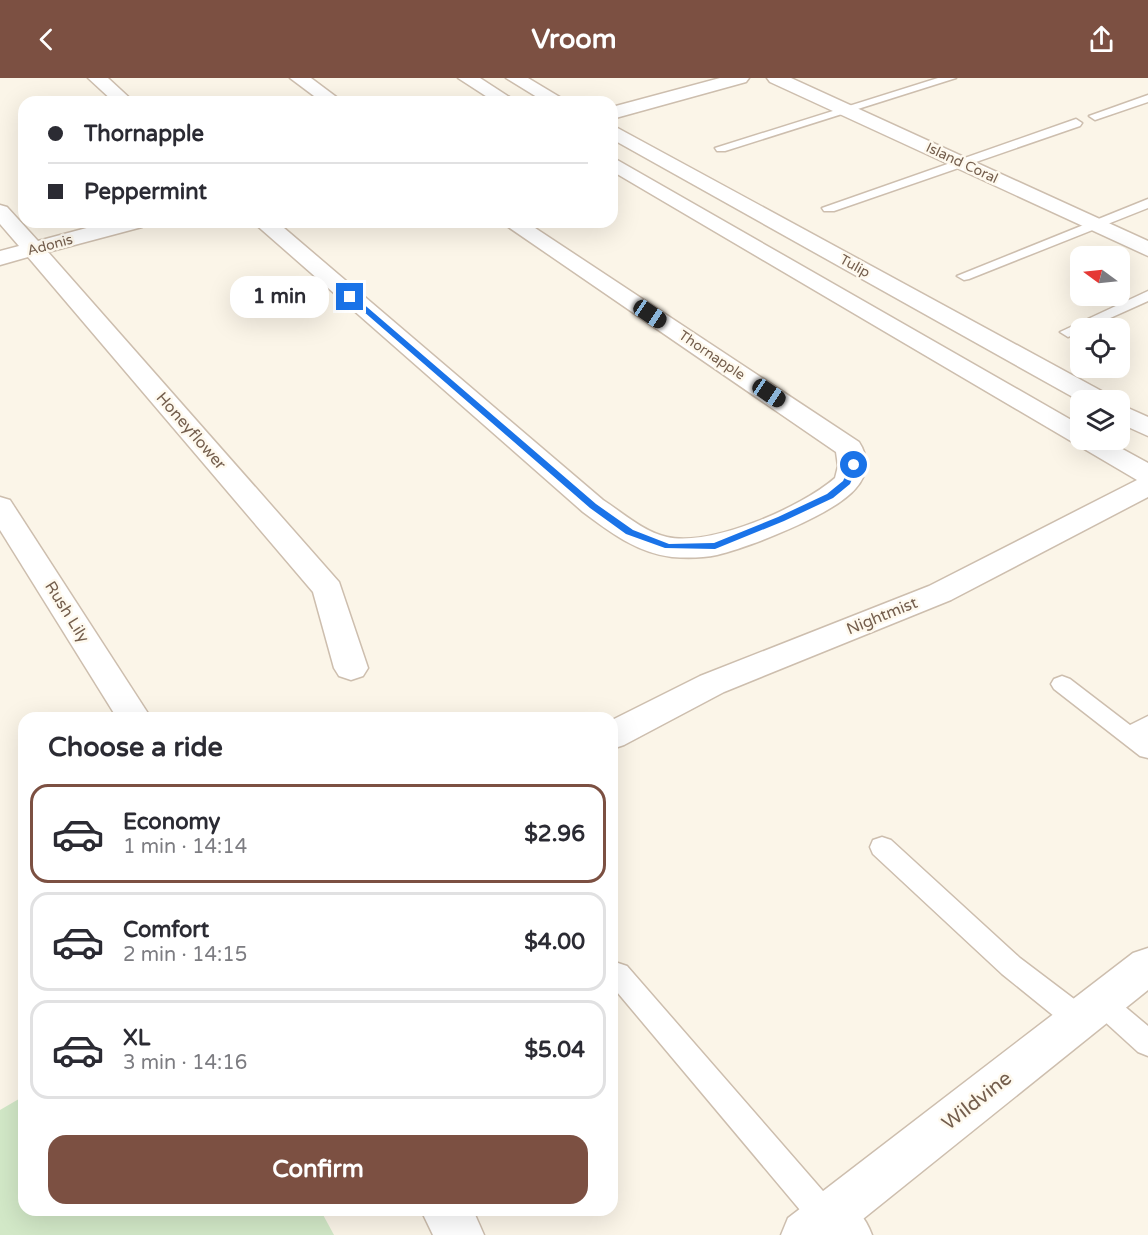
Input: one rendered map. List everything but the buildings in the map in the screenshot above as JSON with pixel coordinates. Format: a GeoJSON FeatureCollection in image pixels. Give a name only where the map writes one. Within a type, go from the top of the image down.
{"type":"FeatureCollection","features":[{"type":"Feature","properties":{"kind":"street"},"geometry":{"type":"LineString","coordinates":[[97,78],[118,96]]}},
{"type":"Feature","properties":{"kind":"street"},"geometry":{"type":"LineString","coordinates":[[299,78],[325,96]]}},
{"type":"Feature","properties":{"kind":"street"},"geometry":{"type":"LineString","coordinates":[[467,78],[498,96]]}},
{"type":"Feature","properties":{"kind":"street"},"geometry":{"type":"LineString","coordinates":[[515,78],[548,96]]}},
{"type":"Feature","properties":{"kind":"street"},"geometry":{"type":"LineString","coordinates":[[618,111],[740,78]]}},
{"type":"Feature","properties":{"kind":"street","name":"Island Coral"},"geometry":{"type":"LineString","coordinates":[[776,78],[1148,249]]}},
{"type":"Feature","properties":{"kind":"street","name":"Tulip"},"geometry":{"type":"LineString","coordinates":[[618,134],[1080,390]]}},
{"type":"Feature","properties":{"kind":"street","name":"Tulip"},"geometry":{"type":"LineString","coordinates":[[618,166],[1070,430]]}},
{"type":"Feature","properties":{"kind":"street","name":"Honeyflower"},"geometry":{"type":"LineString","coordinates":[[0,211],[328,589],[351,668]]}},
{"type":"Feature","properties":{"kind":"street","name":"Adonis"},"geometry":{"type":"LineString","coordinates":[[0,258],[112,228]]}},
{"type":"Feature","properties":{"kind":"street","name":"Thornapple"},"geometry":{"type":"LineString","coordinates":[[271,228],[593,506],[629,532],[669,546],[715,546],[830,496],[847,483],[854,465],[849,448],[521,228]]}},
{"type":"Feature","properties":{"kind":"street"},"geometry":{"type":"LineString","coordinates":[[1130,418],[1148,428]]}},
{"type":"Feature","properties":{"kind":"street"},"geometry":{"type":"LineString","coordinates":[[1104,450],[1148,475]]}},
{"type":"Feature","properties":{"kind":"street","name":"Nightmist"},"geometry":{"type":"LineString","coordinates":[[618,733],[712,684],[940,593],[1148,486]]}},
{"type":"Feature","properties":{"kind":"street","name":"Rush Lily"},"geometry":{"type":"LineString","coordinates":[[0,506],[130,712]]}},
{"type":"Feature","properties":{"kind":"street","name":"Wildvine"},"geometry":{"type":"LineString","coordinates":[[831,1225],[1148,966]]}},
{"type":"Feature","properties":{"kind":"street"},"geometry":{"type":"LineString","coordinates":[[449,1216],[460,1235]]}},
{"type":"Feature","properties":{"kind":"lane"},"geometry":{"type":"LineString","coordinates":[[721,148],[950,78]]}},
{"type":"Feature","properties":{"kind":"lane"},"geometry":{"type":"LineString","coordinates":[[1095,116],[1148,98]]}},
{"type":"Feature","properties":{"kind":"lane"},"geometry":{"type":"LineString","coordinates":[[829,208],[1076,123]]}},
{"type":"Feature","properties":{"kind":"lane"},"geometry":{"type":"LineString","coordinates":[[964,276],[1148,203]]}},
{"type":"Feature","properties":{"kind":"lane"},"geometry":{"type":"LineString","coordinates":[[1068,332],[1148,295]]}},
{"type":"Feature","properties":{"kind":"lane"},"geometry":{"type":"LineString","coordinates":[[1062,684],[1139,730],[1148,750]]}},
{"type":"Feature","properties":{"kind":"lane"},"geometry":{"type":"LineString","coordinates":[[882,847],[1011,966],[1148,1043]]}},
{"type":"Feature","properties":{"kind":"lane"},"geometry":{"type":"LineString","coordinates":[[618,975],[831,1225]]}},
{"type":"Feature","properties":{"kind":"green space"},"geometry":{"type":"Polygon","coordinates":[[[18,1100],[18,1216],[324,1216],[334,1235],[0,1235],[0,1110],[18,1100]]]}},
{"type":"Feature","properties":{"kind":"route"},"geometry":{"type":"LineString","coordinates":[[350,297],[593,506],[629,532],[669,546],[715,546],[746,535],[830,496],[847,483],[854,465]]}}]}
